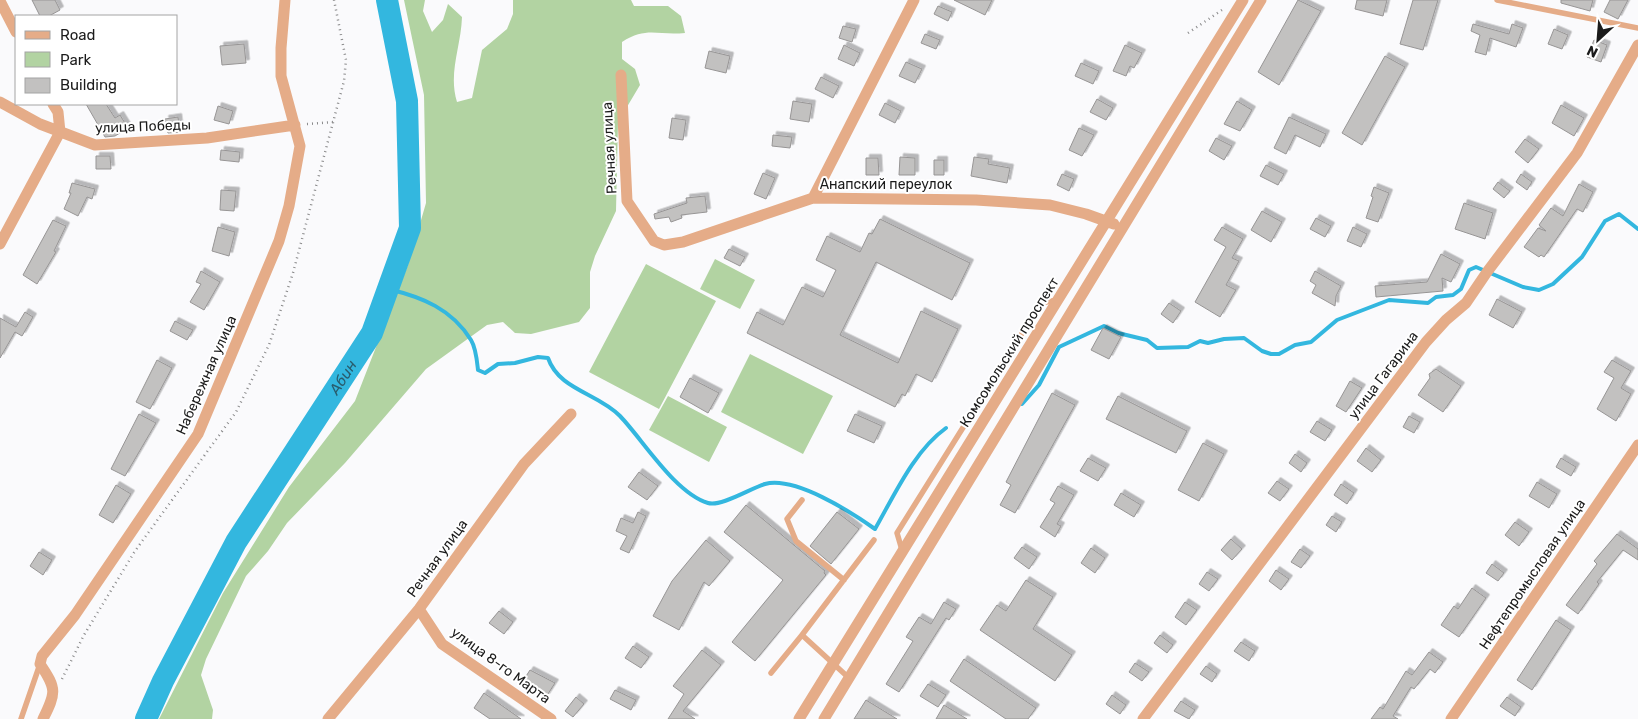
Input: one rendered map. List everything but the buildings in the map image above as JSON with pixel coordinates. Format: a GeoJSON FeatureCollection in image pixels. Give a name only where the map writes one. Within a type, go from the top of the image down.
{"type":"FeatureCollection","features":[{"type":"Feature","properties":{"kind":"street","name":"Набережная улица"},"geometry":{"type":"LineString","coordinates":[[40,664],[42,656],[75,615],[198,434],[279,241],[289,206],[300,146],[281,76],[285,0]]}},
{"type":"Feature","properties":{"kind":"street"},"geometry":{"type":"LineString","coordinates":[[813,198],[914,0]]}},
{"type":"Feature","properties":{"kind":"street","name":"Комсомольский проспект"},"geometry":{"type":"LineString","coordinates":[[799,719],[1243,0]]}},
{"type":"Feature","properties":{"kind":"street"},"geometry":{"type":"LineString","coordinates":[[824,719],[1261,0]]}},
{"type":"Feature","properties":{"kind":"street"},"geometry":{"type":"LineString","coordinates":[[0,1],[15,30]]}},
{"type":"Feature","properties":{"kind":"street","name":"улица Гагарина"},"geometry":{"type":"LineString","coordinates":[[1143,719],[1426,342],[1446,320],[1466,303],[1487,272],[1577,153],[1638,45]]}},
{"type":"Feature","properties":{"kind":"street","name":"Речная улица"},"geometry":{"type":"LineString","coordinates":[[621,76],[627,201],[654,241]]}},
{"type":"Feature","properties":{"kind":"street","name":"улица Победы"},"geometry":{"type":"LineString","coordinates":[[0,102],[60,132],[95,145],[207,138],[295,125]]}},
{"type":"Feature","properties":{"kind":"street"},"geometry":{"type":"LineString","coordinates":[[0,244],[60,132],[58,112],[54,105]]}},
{"type":"Feature","properties":{"kind":"street","name":"Анапский переулок"},"geometry":{"type":"LineString","coordinates":[[654,241],[664,245],[683,242],[813,198],[900,198],[1050,205],[1108,221],[1122,228]]}},
{"type":"Feature","properties":{"kind":"street","name":"Речная улица"},"geometry":{"type":"LineString","coordinates":[[328,719],[419,609],[524,464],[571,414]]}},
{"type":"Feature","properties":{"kind":"street","name":"Нефтепромысловая улица"},"geometry":{"type":"LineString","coordinates":[[1451,719],[1638,445]]}},
{"type":"Feature","properties":{"kind":"street","name":"улица 8-го Марта"},"geometry":{"type":"LineString","coordinates":[[419,609],[442,644],[551,719]]}},
{"type":"Feature","properties":{"kind":"street"},"geometry":{"type":"LineString","coordinates":[[40,664],[53,682],[54,696],[43,719]]}},
{"type":"Feature","properties":{"kind":"lane"},"geometry":{"type":"LineString","coordinates":[[1497,0],[1638,28]]}},
{"type":"Feature","properties":{"kind":"lane"},"geometry":{"type":"LineString","coordinates":[[802,500],[787,519],[796,540],[844,580]]}},
{"type":"Feature","properties":{"kind":"lane"},"geometry":{"type":"LineString","coordinates":[[771,673],[874,540]]}},
{"type":"Feature","properties":{"kind":"lane"},"geometry":{"type":"LineString","coordinates":[[802,635],[849,678]]}},
{"type":"Feature","properties":{"kind":"lane"},"geometry":{"type":"LineString","coordinates":[[21,719],[40,664]]}},
{"type":"Feature","properties":{"kind":"path"},"geometry":{"type":"LineString","coordinates":[[1188,33],[1224,9]]}},
{"type":"Feature","properties":{"kind":"path"},"geometry":{"type":"LineString","coordinates":[[295,125],[334,122]]}},
{"type":"Feature","properties":{"kind":"green space"},"geometry":{"type":"Polygon","coordinates":[[[404,0],[425,0],[423,11],[432,32],[443,20],[448,4],[462,17],[454,70],[457,102],[472,98],[482,50],[507,29],[513,14],[513,0],[631,0],[634,6],[668,6],[681,16],[685,33],[639,34],[622,42],[622,59],[635,69],[640,85],[618,122],[616,211],[595,256],[590,272],[590,308],[579,322],[531,334],[515,333],[503,322],[487,325],[426,369],[345,463],[287,523],[268,551],[246,576],[206,659],[201,675],[213,710],[212,719],[159,719],[223,593],[289,487],[355,401],[408,265],[426,203],[424,95],[404,0]]]}},
{"type":"Feature","properties":{"kind":"green space"},"geometry":{"type":"Polygon","coordinates":[[[715,259],[755,280],[740,309],[700,289],[715,259]]]}},
{"type":"Feature","properties":{"kind":"green space"},"geometry":{"type":"Polygon","coordinates":[[[646,264],[716,301],[659,409],[589,372],[646,264]]]}},
{"type":"Feature","properties":{"kind":"green space"},"geometry":{"type":"Polygon","coordinates":[[[750,354],[833,396],[803,454],[721,412],[750,354]]]}},
{"type":"Feature","properties":{"kind":"green space"},"geometry":{"type":"Polygon","coordinates":[[[668,396],[727,427],[709,462],[649,430],[668,396]]]}},
{"type":"Feature","properties":{"kind":"waterway","name":"Абин"},"geometry":{"type":"LineString","coordinates":[[146,719],[163,681],[236,542],[372,333],[410,228],[407,101],[387,0]]}},
{"type":"Feature","properties":{"kind":"waterway"},"geometry":{"type":"LineString","coordinates":[[1022,404],[1039,385],[1059,347],[1104,326],[1118,333],[1147,340],[1157,348],[1188,347],[1200,341],[1208,343],[1224,339],[1244,338],[1262,351],[1279,354],[1295,345],[1311,342],[1337,320],[1389,300],[1428,303],[1436,297],[1453,295],[1461,289],[1469,270],[1476,267],[1523,287],[1539,290],[1553,284],[1582,257],[1605,221],[1619,214],[1638,229]]}},
{"type":"Feature","properties":{"kind":"waterway"},"geometry":{"type":"LineString","coordinates":[[388,289],[424,300],[455,320],[473,343],[478,370],[485,373],[498,364],[515,363],[538,357],[548,358],[553,369],[561,377],[611,408],[620,416],[660,465],[684,489],[708,503],[720,502],[765,484],[791,485],[807,490],[838,505],[875,529],[915,461],[924,449],[946,428]]}}]}
